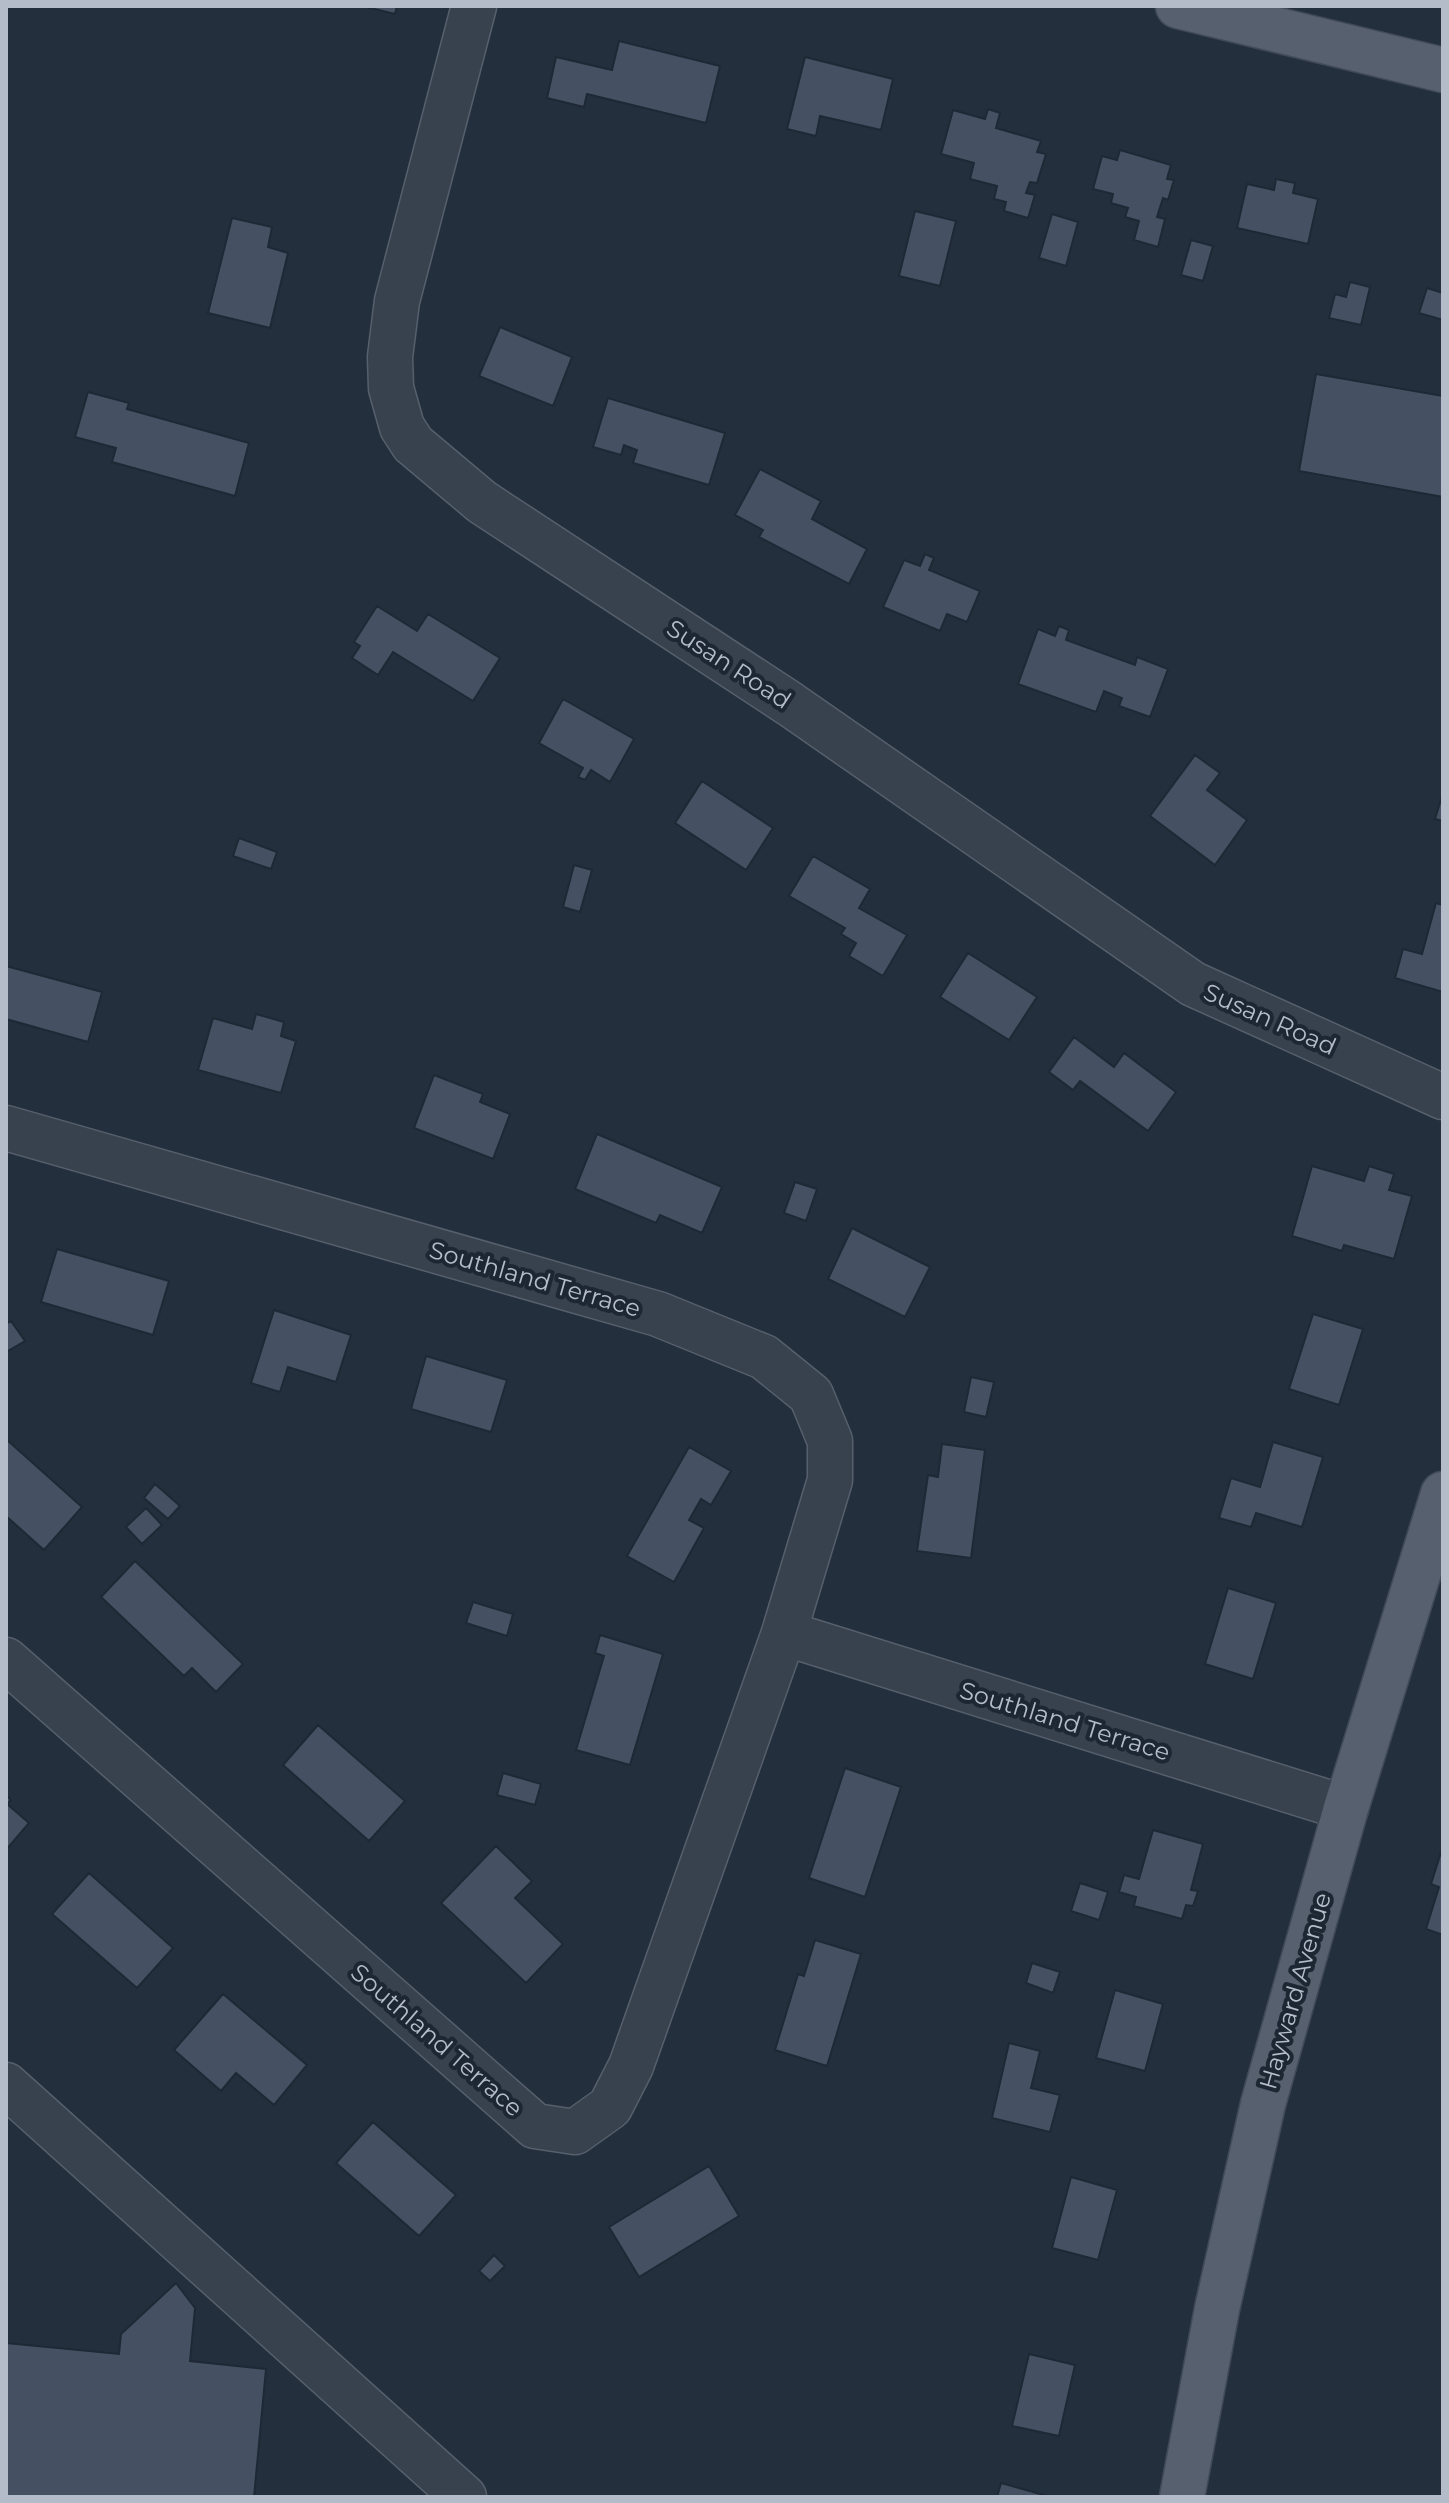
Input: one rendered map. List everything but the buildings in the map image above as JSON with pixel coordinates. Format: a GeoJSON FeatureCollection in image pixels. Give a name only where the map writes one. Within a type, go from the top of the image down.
{"type":"FeatureCollection","features":[{"type":"Feature","properties":{"kind":"main road"},"geometry":{"type":"LineString","coordinates":[[1178,6],[1443,70]]}},
{"type":"Feature","properties":{"kind":"main road","name":"Hayward Avenue"},"geometry":{"type":"LineString","coordinates":[[1182,2497],[1217,2309],[1263,2104],[1346,1808],[1443,1494]]}},
{"type":"Feature","properties":{"kind":"street","name":"Susan Road"},"geometry":{"type":"LineString","coordinates":[[474,6],[397,301],[390,357],[391,388],[402,427],[413,444],[482,502],[790,704],[1193,984],[1443,1097]]}},
{"type":"Feature","properties":{"kind":"street","name":"Southland Terrace"},"geometry":{"type":"LineString","coordinates":[[6,1128],[658,1314],[764,1357],[811,1395],[830,1441],[830,1480],[784,1633],[631,2066],[610,2107],[575,2132],[535,2126],[6,1660]]}},
{"type":"Feature","properties":{"kind":"street","name":"Southland Terrace"},"geometry":{"type":"LineString","coordinates":[[784,1633],[1346,1808]]}},
{"type":"Feature","properties":{"kind":"street"},"geometry":{"type":"LineString","coordinates":[[6,2085],[464,2497]]}}]}
